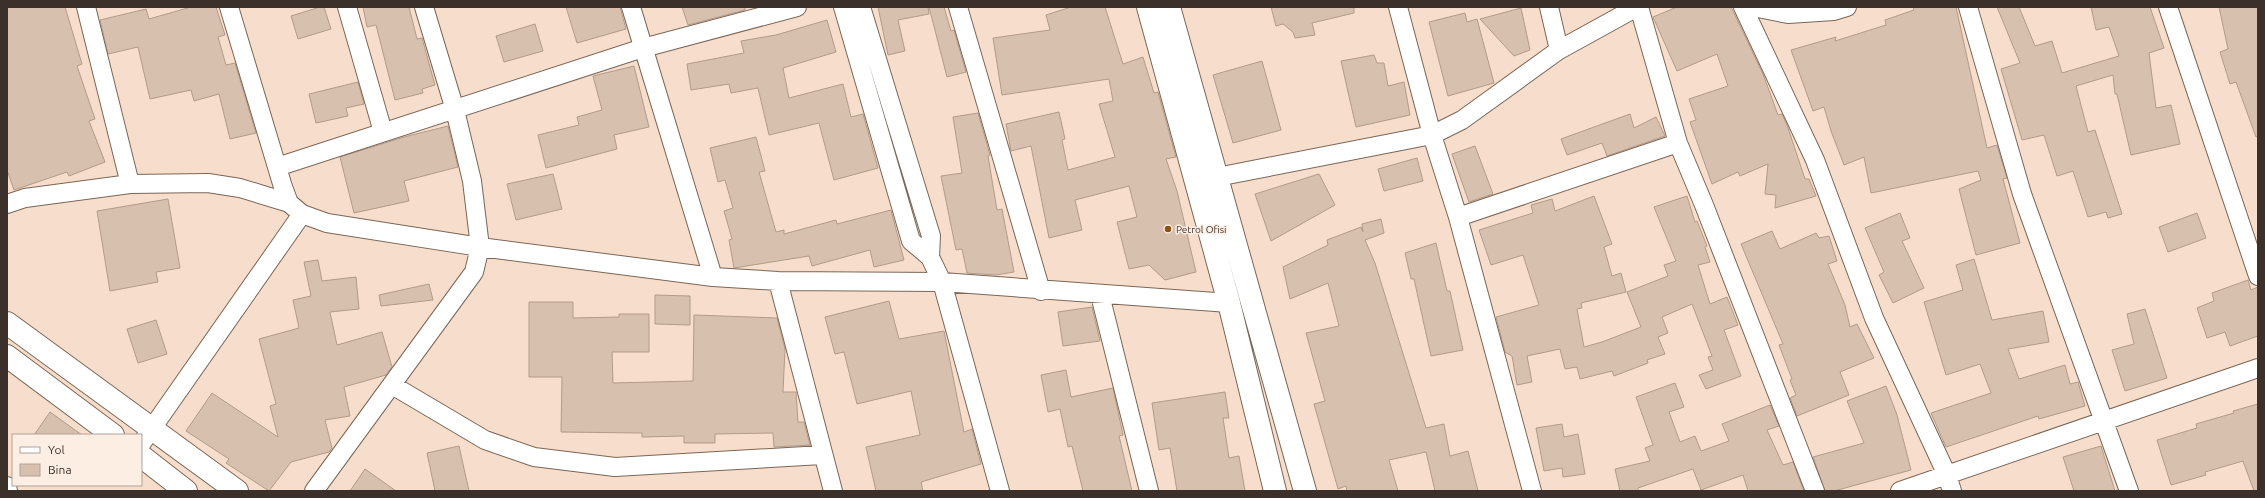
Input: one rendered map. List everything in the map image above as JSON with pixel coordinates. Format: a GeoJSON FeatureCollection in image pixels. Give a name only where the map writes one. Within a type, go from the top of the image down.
{"type":"FeatureCollection","features":[{"type":"Feature","properties":{"kind":"main road"},"geometry":{"type":"LineString","coordinates":[[1148,7],[1229,303],[1275,491]]}},
{"type":"Feature","properties":{"kind":"main road"},"geometry":{"type":"LineString","coordinates":[[1169,7],[1305,491]]}},
{"type":"Feature","properties":{"kind":"main road"},"geometry":{"type":"LineString","coordinates":[[7,323],[146,437],[237,491]]}},
{"type":"Feature","properties":{"kind":"main road"},"geometry":{"type":"LineString","coordinates":[[7,356],[112,434]]}},
{"type":"Feature","properties":{"kind":"main road"},"geometry":{"type":"LineString","coordinates":[[142,457],[186,491]]}},
{"type":"Feature","properties":{"kind":"street"},"geometry":{"type":"LineString","coordinates":[[86,7],[130,184]]}},
{"type":"Feature","properties":{"kind":"street"},"geometry":{"type":"LineString","coordinates":[[229,7],[277,167],[296,208]]}},
{"type":"Feature","properties":{"kind":"street"},"geometry":{"type":"LineString","coordinates":[[347,7],[383,132]]}},
{"type":"Feature","properties":{"kind":"street"},"geometry":{"type":"LineString","coordinates":[[314,491],[474,272],[480,247],[472,181],[455,110],[424,7]]}},
{"type":"Feature","properties":{"kind":"street"},"geometry":{"type":"LineString","coordinates":[[631,7],[713,277]]}},
{"type":"Feature","properties":{"kind":"street"},"geometry":{"type":"LineString","coordinates":[[277,167],[643,48],[797,7]]}},
{"type":"Feature","properties":{"kind":"street"},"geometry":{"type":"LineString","coordinates":[[843,7],[911,241],[930,257],[942,282],[1000,491]]}},
{"type":"Feature","properties":{"kind":"street"},"geometry":{"type":"LineString","coordinates":[[861,7],[931,236],[930,257]]}},
{"type":"Feature","properties":{"kind":"street"},"geometry":{"type":"LineString","coordinates":[[958,7],[1041,291]]}},
{"type":"Feature","properties":{"kind":"street"},"geometry":{"type":"LineString","coordinates":[[1398,7],[1432,135],[1458,217],[1532,491]]}},
{"type":"Feature","properties":{"kind":"street"},"geometry":{"type":"LineString","coordinates":[[1549,7],[1559,50]]}},
{"type":"Feature","properties":{"kind":"street"},"geometry":{"type":"LineString","coordinates":[[1216,177],[1432,135],[1462,120],[1559,50],[1638,7],[1678,143],[1704,205],[1815,491]]}},
{"type":"Feature","properties":{"kind":"street"},"geometry":{"type":"LineString","coordinates":[[1743,7],[1815,160],[1874,318],[1950,483]]}},
{"type":"Feature","properties":{"kind":"street"},"geometry":{"type":"LineString","coordinates":[[1753,7],[1788,14],[1834,11],[1847,7]]}},
{"type":"Feature","properties":{"kind":"street"},"geometry":{"type":"LineString","coordinates":[[1968,7],[2022,194],[2129,491]]}},
{"type":"Feature","properties":{"kind":"street"},"geometry":{"type":"LineString","coordinates":[[2168,7],[2258,276]]}},
{"type":"Feature","properties":{"kind":"street"},"geometry":{"type":"LineString","coordinates":[[1458,217],[1678,143]]}},
{"type":"Feature","properties":{"kind":"street"},"geometry":{"type":"LineString","coordinates":[[7,204],[25,198],[130,184],[208,183],[240,188],[296,208],[327,223],[480,247],[713,277],[778,281],[942,282],[1041,291],[1229,303]]}},
{"type":"Feature","properties":{"kind":"street"},"geometry":{"type":"LineString","coordinates":[[146,437],[296,208]]}},
{"type":"Feature","properties":{"kind":"street"},"geometry":{"type":"LineString","coordinates":[[778,281],[822,455],[833,491]]}},
{"type":"Feature","properties":{"kind":"street"},"geometry":{"type":"LineString","coordinates":[[1100,294],[1149,491]]}},
{"type":"Feature","properties":{"kind":"street"},"geometry":{"type":"LineString","coordinates":[[1900,491],[1950,483],[2103,422],[2258,368]]}},
{"type":"Feature","properties":{"kind":"street"},"geometry":{"type":"LineString","coordinates":[[392,384],[485,440],[534,457],[615,467],[822,455]]}},
{"type":"Feature","properties":{"kind":"street"},"geometry":{"type":"LineString","coordinates":[[7,486],[8,491]]}},
{"type":"Feature","properties":{"kind":"building"},"geometry":{"type":"Polygon","coordinates":[[[7,7],[65,7],[82,64],[77,66],[95,119],[89,121],[105,162],[69,176],[67,172],[14,190],[7,170],[7,7]]]}},
{"type":"Feature","properties":{"kind":"building"},"geometry":{"type":"Polygon","coordinates":[[[191,7],[216,7],[225,35],[218,37],[226,65],[235,63],[256,133],[230,139],[219,94],[194,101],[191,90],[150,99],[138,47],[108,54],[100,20],[146,9],[149,19],[191,7]]]}},
{"type":"Feature","properties":{"kind":"building"},"geometry":{"type":"Polygon","coordinates":[[[324,7],[331,29],[298,39],[291,16],[324,7]]]}},
{"type":"Feature","properties":{"kind":"building"},"geometry":{"type":"Polygon","coordinates":[[[363,7],[409,7],[417,39],[422,38],[435,85],[422,89],[423,93],[395,100],[376,25],[367,27],[363,7]]]}},
{"type":"Feature","properties":{"kind":"building"},"geometry":{"type":"Polygon","coordinates":[[[566,7],[620,7],[626,29],[577,43],[566,7]]]}},
{"type":"Feature","properties":{"kind":"building"},"geometry":{"type":"Polygon","coordinates":[[[682,7],[745,7],[745,10],[688,25],[682,7]]]}},
{"type":"Feature","properties":{"kind":"building"},"geometry":{"type":"Polygon","coordinates":[[[878,7],[928,7],[929,14],[898,20],[905,51],[888,55],[878,7]]]}},
{"type":"Feature","properties":{"kind":"building"},"geometry":{"type":"Polygon","coordinates":[[[929,7],[944,7],[951,31],[954,30],[966,72],[947,77],[929,7]]]}},
{"type":"Feature","properties":{"kind":"building"},"geometry":{"type":"Polygon","coordinates":[[[1071,7],[1105,7],[1123,64],[1143,57],[1154,93],[1158,92],[1176,157],[1166,159],[1177,191],[1196,272],[1165,280],[1149,265],[1129,269],[1117,222],[1137,217],[1129,186],[1075,200],[1082,230],[1049,238],[1031,146],[1011,151],[1006,124],[1059,112],[1065,139],[1062,140],[1068,170],[1115,157],[1099,104],[1113,101],[1109,79],[1002,95],[993,38],[1050,30],[1046,15],[1071,7]]]}},
{"type":"Feature","properties":{"kind":"building"},"geometry":{"type":"Polygon","coordinates":[[[1271,7],[1354,7],[1354,13],[1312,23],[1315,35],[1295,38],[1293,32],[1283,24],[1276,26],[1271,7]]]}},
{"type":"Feature","properties":{"kind":"building"},"geometry":{"type":"Polygon","coordinates":[[[1677,7],[1731,7],[1763,74],[1778,115],[1782,114],[1787,125],[1805,179],[1809,179],[1816,196],[1775,208],[1776,195],[1765,194],[1768,164],[1740,176],[1738,172],[1712,184],[1690,122],[1696,120],[1689,99],[1728,86],[1717,54],[1677,71],[1653,17],[1677,7]]]}},
{"type":"Feature","properties":{"kind":"building"},"geometry":{"type":"Polygon","coordinates":[[[1913,7],[1956,7],[1987,148],[1997,145],[2007,178],[2003,179],[2020,243],[1976,255],[1959,189],[1981,180],[1978,171],[1871,193],[1864,157],[1844,165],[1831,131],[1824,107],[1813,111],[1791,50],[1836,37],[1835,41],[1886,25],[1885,20],[1914,10],[1913,7]]]}},
{"type":"Feature","properties":{"kind":"building"},"geometry":{"type":"Polygon","coordinates":[[[1997,7],[2019,7],[2035,46],[2052,41],[2062,73],[2119,56],[2109,27],[2096,30],[2091,7],[2150,7],[2164,48],[2149,53],[2156,108],[2171,105],[2180,144],[2131,155],[2117,94],[2115,94],[2113,75],[2076,86],[2088,132],[2095,130],[2122,214],[2108,218],[2106,212],[2088,217],[2073,171],[2057,176],[2044,135],[2022,140],[2001,69],[2020,63],[1997,7]]]}},
{"type":"Feature","properties":{"kind":"building"},"geometry":{"type":"Polygon","coordinates":[[[2219,7],[2258,7],[2258,136],[2256,137],[2236,82],[2230,84],[2220,52],[2228,49],[2219,7]]]}},
{"type":"Feature","properties":{"kind":"building"},"geometry":{"type":"Polygon","coordinates":[[[1521,8],[1530,50],[1514,56],[1480,19],[1521,8]]]}},
{"type":"Feature","properties":{"kind":"building"},"geometry":{"type":"Polygon","coordinates":[[[1465,13],[1467,22],[1477,19],[1494,83],[1448,96],[1429,22],[1465,13]]]}},
{"type":"Feature","properties":{"kind":"building"},"geometry":{"type":"Polygon","coordinates":[[[827,20],[836,52],[783,68],[789,98],[843,84],[851,117],[863,114],[878,168],[834,180],[819,123],[769,135],[758,88],[731,93],[729,84],[691,90],[687,64],[744,53],[741,41],[776,35],[827,20]]]}},
{"type":"Feature","properties":{"kind":"building"},"geometry":{"type":"Polygon","coordinates":[[[535,24],[543,51],[504,62],[496,36],[535,24]]]}},
{"type":"Feature","properties":{"kind":"building"},"geometry":{"type":"Polygon","coordinates":[[[1374,55],[1377,63],[1384,63],[1388,86],[1404,82],[1410,115],[1356,127],[1341,61],[1374,55]]]}},
{"type":"Feature","properties":{"kind":"building"},"geometry":{"type":"Polygon","coordinates":[[[1262,61],[1281,130],[1233,143],[1213,75],[1262,61]]]}},
{"type":"Feature","properties":{"kind":"building"},"geometry":{"type":"Polygon","coordinates":[[[634,66],[649,127],[614,135],[617,149],[546,168],[538,135],[579,125],[577,117],[602,110],[593,76],[634,66]]]}},
{"type":"Feature","properties":{"kind":"building"},"geometry":{"type":"Polygon","coordinates":[[[358,82],[364,104],[346,108],[348,116],[316,123],[309,94],[358,82]]]}},
{"type":"Feature","properties":{"kind":"building"},"geometry":{"type":"Polygon","coordinates":[[[978,113],[990,155],[988,156],[997,210],[1002,209],[1014,272],[996,275],[967,273],[962,249],[956,250],[941,176],[962,173],[953,117],[978,113]]]}},
{"type":"Feature","properties":{"kind":"building"},"geometry":{"type":"Polygon","coordinates":[[[1630,114],[1634,128],[1656,117],[1665,136],[1607,156],[1602,143],[1567,155],[1561,139],[1630,114]]]}},
{"type":"Feature","properties":{"kind":"building"},"geometry":{"type":"Polygon","coordinates":[[[448,126],[458,167],[404,181],[409,201],[354,213],[340,157],[404,137],[448,126]]]}},
{"type":"Feature","properties":{"kind":"building"},"geometry":{"type":"Polygon","coordinates":[[[756,137],[765,171],[759,172],[776,232],[784,230],[784,234],[836,220],[837,224],[891,210],[904,260],[874,267],[870,250],[812,266],[809,256],[734,268],[729,240],[732,239],[724,211],[733,208],[725,180],[718,182],[710,148],[756,137]]]}},
{"type":"Feature","properties":{"kind":"building"},"geometry":{"type":"Polygon","coordinates":[[[1475,146],[1493,194],[1469,202],[1452,154],[1475,146]]]}},
{"type":"Feature","properties":{"kind":"building"},"geometry":{"type":"Polygon","coordinates":[[[1417,158],[1423,181],[1384,191],[1378,169],[1417,158]]]}},
{"type":"Feature","properties":{"kind":"building"},"geometry":{"type":"Polygon","coordinates":[[[553,174],[562,209],[516,220],[507,184],[553,174]]]}},
{"type":"Feature","properties":{"kind":"building"},"geometry":{"type":"Polygon","coordinates":[[[1319,174],[1335,205],[1271,241],[1255,194],[1319,174]]]}},
{"type":"Feature","properties":{"kind":"building"},"geometry":{"type":"Polygon","coordinates":[[[1594,196],[1612,244],[1604,247],[1612,276],[1621,273],[1626,292],[1581,303],[1582,308],[1577,309],[1584,347],[1602,342],[1641,327],[1627,292],[1668,276],[1664,265],[1676,261],[1654,207],[1687,196],[1695,222],[1697,221],[1707,246],[1705,247],[1710,262],[1698,265],[1710,304],[1727,297],[1738,325],[1724,330],[1741,376],[1706,389],[1699,375],[1713,370],[1708,357],[1712,356],[1692,304],[1662,317],[1668,333],[1658,337],[1665,354],[1647,360],[1648,363],[1614,376],[1612,371],[1580,379],[1577,367],[1565,369],[1560,349],[1527,356],[1532,382],[1517,385],[1512,356],[1505,352],[1496,317],[1539,305],[1523,255],[1491,265],[1479,230],[1533,213],[1531,205],[1552,199],[1555,211],[1594,196]]]}},
{"type":"Feature","properties":{"kind":"building"},"geometry":{"type":"Polygon","coordinates":[[[168,199],[180,268],[156,272],[158,282],[110,291],[97,211],[168,199]]]}},
{"type":"Feature","properties":{"kind":"building"},"geometry":{"type":"Polygon","coordinates":[[[1900,213],[1910,238],[1902,241],[1924,288],[1893,303],[1879,275],[1884,272],[1865,228],[1900,213]]]}},
{"type":"Feature","properties":{"kind":"building"},"geometry":{"type":"Polygon","coordinates":[[[2197,213],[2206,238],[2168,252],[2159,227],[2197,213]]]}},
{"type":"Feature","properties":{"kind":"building"},"geometry":{"type":"Polygon","coordinates":[[[1381,219],[1384,233],[1365,240],[1375,263],[1426,428],[1444,424],[1450,456],[1468,451],[1478,491],[1435,491],[1426,452],[1389,460],[1398,491],[1347,491],[1346,486],[1338,489],[1314,404],[1325,401],[1306,333],[1339,326],[1328,283],[1290,299],[1283,267],[1328,245],[1327,240],[1361,227],[1363,232],[1362,224],[1381,219]]]}},
{"type":"Feature","properties":{"kind":"building"},"geometry":{"type":"Polygon","coordinates":[[[1772,231],[1780,249],[1816,233],[1819,238],[1829,236],[1837,261],[1828,264],[1845,305],[1850,327],[1857,324],[1874,358],[1840,372],[1849,395],[1797,416],[1790,398],[1796,395],[1790,380],[1792,379],[1779,345],[1783,344],[1741,244],[1772,231]]]}},
{"type":"Feature","properties":{"kind":"building"},"geometry":{"type":"Polygon","coordinates":[[[1436,243],[1447,291],[1450,291],[1463,350],[1431,356],[1414,279],[1411,279],[1405,253],[1436,243]]]}},
{"type":"Feature","properties":{"kind":"building"},"geometry":{"type":"Polygon","coordinates":[[[1974,259],[1992,320],[2043,311],[2049,342],[2008,349],[2019,379],[2065,365],[2070,384],[2078,382],[2085,406],[2039,419],[2038,416],[1946,447],[1931,413],[1991,393],[1980,364],[1946,375],[1924,302],[1963,290],[1956,265],[1974,259]]]}},
{"type":"Feature","properties":{"kind":"building"},"geometry":{"type":"Polygon","coordinates":[[[318,260],[322,281],[356,277],[359,309],[330,312],[337,345],[382,332],[392,367],[386,375],[344,387],[350,416],[325,420],[332,448],[329,452],[291,462],[269,491],[226,463],[229,459],[186,431],[212,393],[278,437],[270,406],[276,404],[259,339],[299,328],[293,300],[311,296],[304,262],[318,260]]]}},
{"type":"Feature","properties":{"kind":"building"},"geometry":{"type":"Polygon","coordinates":[[[2248,280],[2251,290],[2258,287],[2258,336],[2230,346],[2225,332],[2207,338],[2197,308],[2214,301],[2212,293],[2248,280]]]}},
{"type":"Feature","properties":{"kind":"building"},"geometry":{"type":"Polygon","coordinates":[[[429,284],[433,300],[381,306],[379,295],[429,284]]]}},
{"type":"Feature","properties":{"kind":"building"},"geometry":{"type":"Polygon","coordinates":[[[655,295],[690,296],[690,325],[655,324],[655,295]]]}},
{"type":"Feature","properties":{"kind":"building"},"geometry":{"type":"Polygon","coordinates":[[[889,301],[899,339],[944,331],[964,432],[972,429],[981,464],[921,482],[923,491],[876,491],[866,447],[920,435],[911,391],[857,404],[844,352],[835,354],[825,317],[889,301]]]}},
{"type":"Feature","properties":{"kind":"building"},"geometry":{"type":"Polygon","coordinates":[[[529,302],[573,302],[573,318],[619,317],[619,314],[649,314],[649,352],[612,352],[613,383],[693,381],[694,315],[777,318],[785,349],[783,392],[796,392],[798,422],[804,422],[810,445],[774,447],[773,433],[715,434],[715,443],[684,443],[684,436],[642,437],[642,433],[561,432],[562,377],[529,377],[529,302]]]}},
{"type":"Feature","properties":{"kind":"building"},"geometry":{"type":"Polygon","coordinates":[[[1092,307],[1100,341],[1063,346],[1058,312],[1092,307]]]}},
{"type":"Feature","properties":{"kind":"building"},"geometry":{"type":"Polygon","coordinates":[[[2145,309],[2167,378],[2125,391],[2112,350],[2134,344],[2127,314],[2145,309]]]}},
{"type":"Feature","properties":{"kind":"building"},"geometry":{"type":"Polygon","coordinates":[[[156,320],[167,354],[138,363],[127,329],[156,320]]]}},
{"type":"Feature","properties":{"kind":"building"},"geometry":{"type":"Polygon","coordinates":[[[1066,370],[1071,397],[1113,388],[1123,435],[1119,436],[1132,491],[1083,491],[1072,446],[1068,447],[1060,409],[1048,412],[1041,375],[1066,370]]]}},
{"type":"Feature","properties":{"kind":"building"},"geometry":{"type":"Polygon","coordinates":[[[1675,383],[1684,407],[1669,412],[1680,442],[1695,436],[1701,451],[1729,441],[1722,424],[1770,405],[1779,426],[1767,430],[1783,465],[1793,462],[1804,491],[1748,491],[1743,475],[1701,490],[1693,469],[1638,488],[1638,491],[1620,491],[1615,469],[1650,461],[1645,448],[1653,445],[1636,397],[1675,383]]]}},
{"type":"Feature","properties":{"kind":"building"},"geometry":{"type":"Polygon","coordinates":[[[1886,386],[1897,415],[1911,470],[1834,491],[1825,491],[1813,457],[1864,443],[1847,401],[1886,386]]]}},
{"type":"Feature","properties":{"kind":"building"},"geometry":{"type":"Polygon","coordinates":[[[1225,392],[1229,418],[1223,418],[1229,458],[1239,456],[1245,491],[1177,491],[1170,448],[1159,450],[1152,403],[1225,392]]]}},
{"type":"Feature","properties":{"kind":"building"},"geometry":{"type":"Polygon","coordinates":[[[2258,404],[2258,491],[2254,491],[2243,461],[2205,472],[2206,475],[2171,485],[2157,440],[2197,428],[2196,424],[2258,404]]]}},
{"type":"Feature","properties":{"kind":"building"},"geometry":{"type":"Polygon","coordinates":[[[50,412],[81,434],[35,434],[50,412]]]}},
{"type":"Feature","properties":{"kind":"building"},"geometry":{"type":"Polygon","coordinates":[[[1562,424],[1564,437],[1578,434],[1585,474],[1563,477],[1562,468],[1544,471],[1536,428],[1562,424]]]}},
{"type":"Feature","properties":{"kind":"building"},"geometry":{"type":"Polygon","coordinates":[[[459,446],[469,491],[435,491],[427,453],[459,446]]]}},
{"type":"Feature","properties":{"kind":"building"},"geometry":{"type":"Polygon","coordinates":[[[2101,446],[2115,491],[2074,491],[2063,457],[2101,446]]]}},
{"type":"Feature","properties":{"kind":"building"},"geometry":{"type":"Polygon","coordinates":[[[365,469],[396,491],[350,491],[365,469]]]}},
{"type":"Feature","properties":{"kind":"place","name":"Petrol Ofisi"},"geometry":{"type":"Point","coordinates":[1168,229]}}]}
